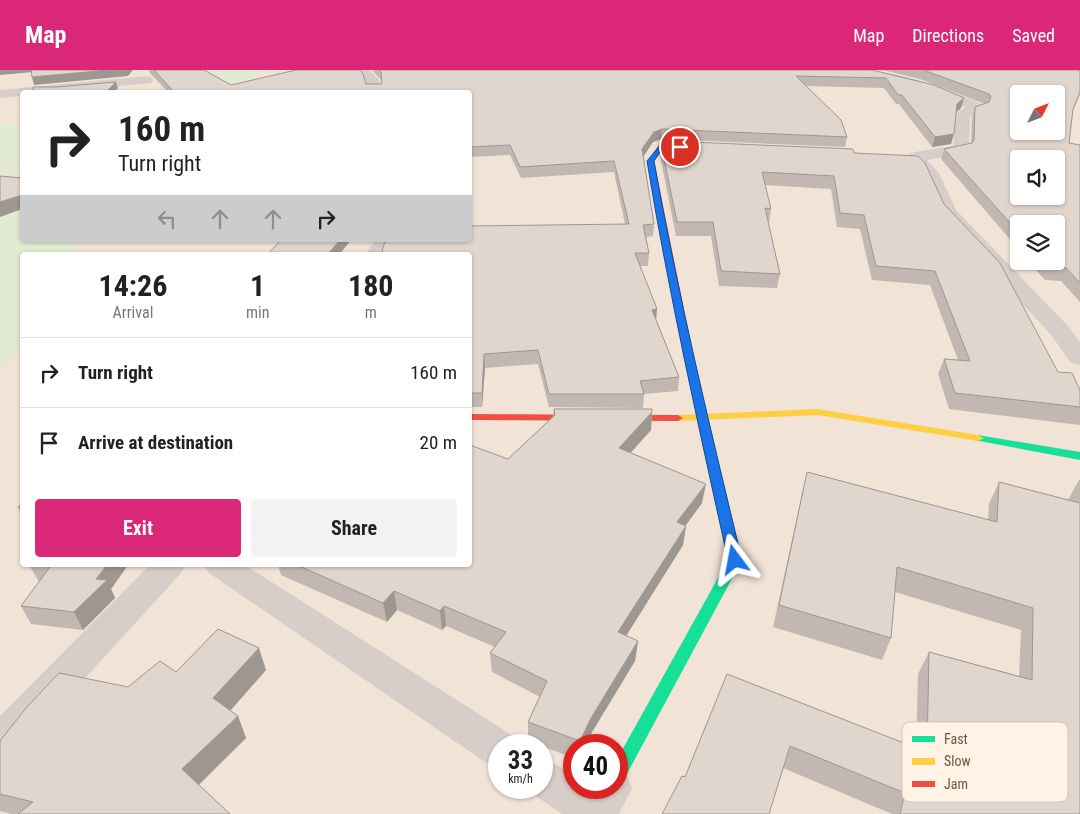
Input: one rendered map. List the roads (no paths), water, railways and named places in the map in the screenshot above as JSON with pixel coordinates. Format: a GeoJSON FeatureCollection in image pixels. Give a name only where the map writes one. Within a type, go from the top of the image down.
{"type":"FeatureCollection","features":[{"type":"Feature","properties":{"kind":"street"},"geometry":{"type":"LineString","coordinates":[[364,70],[373,81],[374,90]]}},
{"type":"Feature","properties":{"kind":"street"},"geometry":{"type":"LineString","coordinates":[[859,70],[937,90],[978,108],[963,114],[961,150],[911,157],[931,173],[948,212],[1060,330],[1080,358]]}},
{"type":"Feature","properties":{"kind":"street"},"geometry":{"type":"LineString","coordinates":[[42,90],[146,80]]}},
{"type":"Feature","properties":{"kind":"street"},"geometry":{"type":"LineString","coordinates":[[0,94],[20,92]]}},
{"type":"Feature","properties":{"kind":"street"},"geometry":{"type":"LineString","coordinates":[[628,756],[735,560],[702,418],[660,220],[651,161],[661,146],[717,149]]}},
{"type":"Feature","properties":{"kind":"street"},"geometry":{"type":"LineString","coordinates":[[472,418],[702,418],[818,412],[1080,456]]}},
{"type":"Feature","properties":{"kind":"street"},"geometry":{"type":"LineString","coordinates":[[0,743],[168,567]]}},
{"type":"Feature","properties":{"kind":"street"},"geometry":{"type":"LineString","coordinates":[[223,567],[488,742]]}},
{"type":"Feature","properties":{"kind":"street"},"geometry":{"type":"LineString","coordinates":[[553,785],[597,814],[605,799]]}}]}
